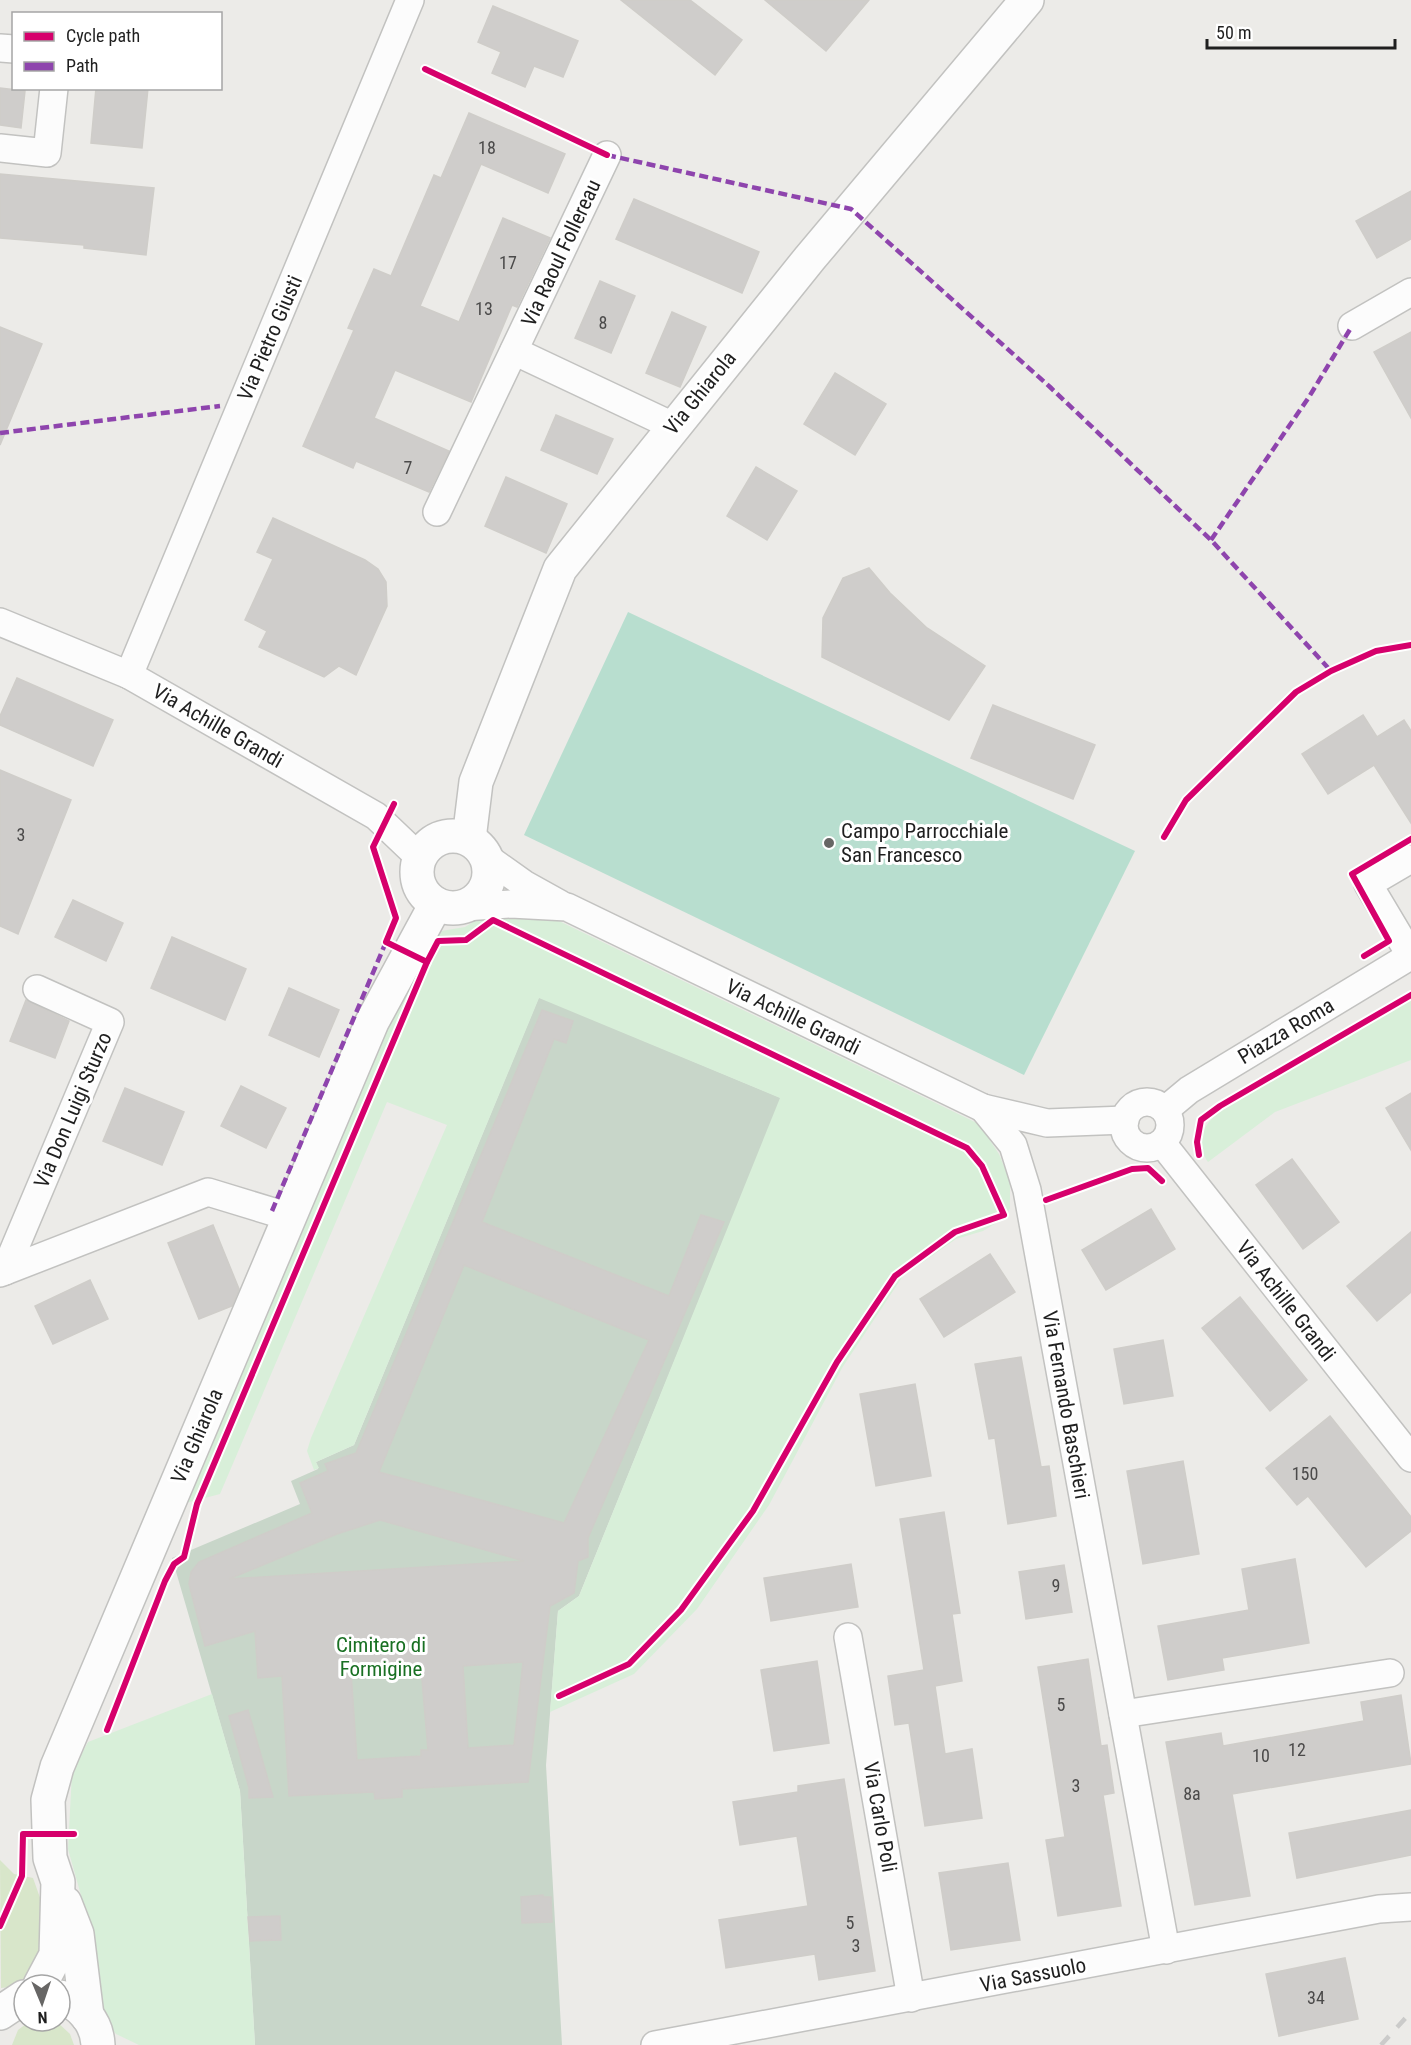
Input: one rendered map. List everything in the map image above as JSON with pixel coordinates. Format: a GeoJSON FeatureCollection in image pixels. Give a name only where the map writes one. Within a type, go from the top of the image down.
{"type":"FeatureCollection","features":[{"type":"Feature","properties":{"kind":"street","name":"Via Pietro Giusti"},"geometry":{"type":"LineString","coordinates":[[129,675],[410,0]]}},
{"type":"Feature","properties":{"kind":"street","name":"Via Ghiarola"},"geometry":{"type":"LineString","coordinates":[[46,1973],[56,1955],[58,1882],[50,1858],[48,1800],[57,1767],[372,1022],[450,906],[474,901],[486,886],[489,869],[477,848],[476,782],[560,569],[673,426],[1027,0]]}},
{"type":"Feature","properties":{"kind":"street"},"geometry":{"type":"LineString","coordinates":[[0,148],[47,153],[54,90]]}},
{"type":"Feature","properties":{"kind":"street","name":"Via Raoul Follereau"},"geometry":{"type":"LineString","coordinates":[[437,512],[608,155]]}},
{"type":"Feature","properties":{"kind":"street"},"geometry":{"type":"LineString","coordinates":[[1352,326],[1411,292]]}},
{"type":"Feature","properties":{"kind":"street","name":"Via Raoul Follereau"},"geometry":{"type":"LineString","coordinates":[[514,351],[673,426]]}},
{"type":"Feature","properties":{"kind":"street","name":"Via Achille Grandi"},"geometry":{"type":"LineString","coordinates":[[0,622],[129,675],[376,816],[419,857]]}},
{"type":"Feature","properties":{"kind":"street"},"geometry":{"type":"LineString","coordinates":[[450,906],[421,889],[417,879],[419,857],[435,840],[458,836],[524,884],[567,907]]}},
{"type":"Feature","properties":{"kind":"street","name":"Piazza Roma"},"geometry":{"type":"LineString","coordinates":[[1165,1110],[1189,1090],[1411,956],[1368,884],[1411,859]]}},
{"type":"Feature","properties":{"kind":"street","name":"Via Achille Grandi"},"geometry":{"type":"LineString","coordinates":[[450,906],[511,904],[567,907],[982,1108],[1047,1124],[1125,1120]]}},
{"type":"Feature","properties":{"kind":"street","name":"Via Don Luigi Sturzo"},"geometry":{"type":"LineString","coordinates":[[3,1272],[110,1022],[37,989]]}},
{"type":"Feature","properties":{"kind":"street"},"geometry":{"type":"LineString","coordinates":[[1153,1103],[1165,1110],[1169,1116],[1170,1131],[1162,1143],[1149,1148],[1135,1145],[1126,1134],[1125,1120],[1128,1113],[1138,1104],[1153,1103]]}},
{"type":"Feature","properties":{"kind":"street","name":"Via Fernando Baschieri"},"geometry":{"type":"LineString","coordinates":[[982,1108],[1013,1145],[1027,1190],[1166,1950]]}},
{"type":"Feature","properties":{"kind":"street","name":"Via Achille Grandi"},"geometry":{"type":"LineString","coordinates":[[1162,1143],[1411,1458]]}},
{"type":"Feature","properties":{"kind":"street","name":"Via Don Luigi Sturzo"},"geometry":{"type":"LineString","coordinates":[[3,1272],[208,1192],[290,1217]]}},
{"type":"Feature","properties":{"kind":"street","name":"Via Carlo Poli"},"geometry":{"type":"LineString","coordinates":[[849,1636],[911,1998]]}},
{"type":"Feature","properties":{"kind":"street"},"geometry":{"type":"LineString","coordinates":[[1123,1714],[1390,1673]]}},
{"type":"Feature","properties":{"kind":"street"},"geometry":{"type":"LineString","coordinates":[[58,1882],[77,1934],[98,2036]]}},
{"type":"Feature","properties":{"kind":"street","name":"Via Sassuolo"},"geometry":{"type":"LineString","coordinates":[[655,2045],[1379,1909],[1411,1907]]}},
{"type":"Feature","properties":{"kind":"street"},"geometry":{"type":"LineString","coordinates":[[72,2003],[78,2006],[98,2036]]}},
{"type":"Feature","properties":{"kind":"green space","name":"Campo Parrocchiale San Francesco"},"geometry":{"type":"Polygon","coordinates":[[[628,612],[1135,851],[1024,1075],[524,835],[628,612]]]}},
{"type":"Feature","properties":{"kind":"green space"},"geometry":{"type":"Polygon","coordinates":[[[530,907],[979,1124],[999,1154],[1010,1181],[1010,1208],[1006,1217],[983,1231],[956,1239],[903,1276],[842,1368],[769,1505],[697,1609],[634,1674],[550,1712],[558,1611],[579,1596],[780,1098],[539,998],[354,1445],[316,1462],[319,1468],[314,1470],[307,1451],[447,1125],[387,1102],[220,1494],[178,1505],[424,943],[441,931],[465,927],[491,911],[530,907]]]}},
{"type":"Feature","properties":{"kind":"green space","name":"Cimitero di Formigine"},"geometry":{"type":"Polygon","coordinates":[[[539,997],[781,1098],[579,1596],[558,1611],[546,1765],[562,2045],[255,2045],[240,1791],[172,1558],[300,1504],[291,1481],[318,1469],[316,1462],[354,1445],[539,997]]]}},
{"type":"Feature","properties":{"kind":"green space"},"geometry":{"type":"Polygon","coordinates":[[[1411,999],[1411,1060],[1275,1112],[1208,1162],[1201,1148],[1202,1135],[1204,1129],[1218,1113],[1373,1018],[1411,999]]]}},
{"type":"Feature","properties":{"kind":"green space"},"geometry":{"type":"Polygon","coordinates":[[[212,1694],[240,1791],[255,2045],[139,2045],[116,2034],[103,2019],[91,1931],[68,1849],[72,1772],[88,1742],[212,1694]]]}},
{"type":"Feature","properties":{"kind":"green space"},"geometry":{"type":"Polygon","coordinates":[[[0,1860],[14,1874],[33,1878],[49,1923],[33,1973],[12,1973],[12,1986],[1,1988],[0,1860]]]}},
{"type":"Feature","properties":{"kind":"green space"},"geometry":{"type":"Polygon","coordinates":[[[17,2033],[69,2033],[74,2045],[12,2045],[17,2033]]]}},
{"type":"Feature","properties":{"kind":"building"},"geometry":{"type":"Polygon","coordinates":[[[621,0],[690,0],[742,40],[715,75],[621,0]]]}},
{"type":"Feature","properties":{"kind":"building"},"geometry":{"type":"Polygon","coordinates":[[[765,0],[869,0],[826,51],[765,0]]]}},
{"type":"Feature","properties":{"kind":"building"},"geometry":{"type":"Polygon","coordinates":[[[493,6],[578,41],[563,77],[534,66],[525,87],[492,73],[501,52],[478,42],[493,6]]]}},
{"type":"Feature","properties":{"kind":"building"},"geometry":{"type":"Polygon","coordinates":[[[0,88],[25,91],[21,128],[0,125],[0,88]]]}},
{"type":"Feature","properties":{"kind":"building"},"geometry":{"type":"Polygon","coordinates":[[[96,90],[148,90],[142,148],[91,143],[96,90]]]}},
{"type":"Feature","properties":{"kind":"building"},"geometry":{"type":"Polygon","coordinates":[[[469,113],[565,154],[548,193],[481,164],[420,306],[459,322],[503,218],[550,238],[517,307],[512,305],[471,402],[395,370],[374,418],[449,451],[429,492],[356,461],[353,468],[303,446],[354,330],[348,328],[374,269],[391,276],[434,175],[441,178],[469,113]]]}},
{"type":"Feature","properties":{"kind":"building"},"geometry":{"type":"Polygon","coordinates":[[[0,174],[154,188],[146,255],[84,248],[84,245],[0,238],[0,174]]]}},
{"type":"Feature","properties":{"kind":"building"},"geometry":{"type":"Polygon","coordinates":[[[1411,191],[1411,239],[1377,258],[1356,221],[1411,191]]]}},
{"type":"Feature","properties":{"kind":"building"},"geometry":{"type":"Polygon","coordinates":[[[634,199],[759,252],[742,293],[616,239],[634,199]]]}},
{"type":"Feature","properties":{"kind":"building"},"geometry":{"type":"Polygon","coordinates":[[[600,281],[635,296],[611,353],[575,338],[600,281]]]}},
{"type":"Feature","properties":{"kind":"building"},"geometry":{"type":"Polygon","coordinates":[[[672,312],[706,327],[680,387],[646,373],[672,312]]]}},
{"type":"Feature","properties":{"kind":"building"},"geometry":{"type":"Polygon","coordinates":[[[0,327],[42,344],[0,445],[0,327]]]}},
{"type":"Feature","properties":{"kind":"building"},"geometry":{"type":"Polygon","coordinates":[[[1411,332],[1411,418],[1374,352],[1411,332]]]}},
{"type":"Feature","properties":{"kind":"building"},"geometry":{"type":"Polygon","coordinates":[[[835,373],[886,404],[855,455],[804,424],[835,373]]]}},
{"type":"Feature","properties":{"kind":"building"},"geometry":{"type":"Polygon","coordinates":[[[556,415],[613,439],[597,474],[541,450],[556,415]]]}},
{"type":"Feature","properties":{"kind":"building"},"geometry":{"type":"Polygon","coordinates":[[[756,467],[797,491],[767,540],[727,516],[756,467]]]}},
{"type":"Feature","properties":{"kind":"building"},"geometry":{"type":"Polygon","coordinates":[[[506,477],[567,504],[546,553],[485,526],[506,477]]]}},
{"type":"Feature","properties":{"kind":"building"},"geometry":{"type":"Polygon","coordinates":[[[273,518],[365,560],[378,569],[386,582],[387,606],[356,675],[339,666],[324,677],[259,647],[267,631],[245,620],[273,559],[257,552],[273,518]]]}},
{"type":"Feature","properties":{"kind":"building"},"geometry":{"type":"Polygon","coordinates":[[[869,568],[890,593],[927,628],[985,666],[949,720],[822,657],[823,618],[843,578],[869,568]]]}},
{"type":"Feature","properties":{"kind":"building"},"geometry":{"type":"Polygon","coordinates":[[[17,678],[113,720],[93,766],[0,725],[0,716],[17,678]]]}},
{"type":"Feature","properties":{"kind":"building"},"geometry":{"type":"Polygon","coordinates":[[[993,705],[1095,745],[1073,799],[971,758],[993,705]]]}},
{"type":"Feature","properties":{"kind":"building"},"geometry":{"type":"Polygon","coordinates":[[[1363,715],[1377,737],[1404,720],[1411,731],[1411,823],[1374,765],[1328,794],[1302,754],[1363,715]]]}},
{"type":"Feature","properties":{"kind":"building"},"geometry":{"type":"Polygon","coordinates":[[[0,770],[71,800],[18,934],[0,926],[0,770]]]}},
{"type":"Feature","properties":{"kind":"building"},"geometry":{"type":"Polygon","coordinates":[[[73,900],[123,923],[106,961],[55,937],[73,900]]]}},
{"type":"Feature","properties":{"kind":"building"},"geometry":{"type":"Polygon","coordinates":[[[172,937],[246,969],[225,1020],[151,988],[172,937]]]}},
{"type":"Feature","properties":{"kind":"building"},"geometry":{"type":"Polygon","coordinates":[[[289,988],[339,1010],[319,1057],[269,1035],[289,988]]]}},
{"type":"Feature","properties":{"kind":"building"},"geometry":{"type":"Polygon","coordinates":[[[26,1000],[69,1021],[55,1058],[10,1041],[26,1000]]]}},
{"type":"Feature","properties":{"kind":"building"},"geometry":{"type":"Polygon","coordinates":[[[542,1010],[573,1021],[566,1043],[554,1039],[482,1222],[669,1296],[701,1215],[724,1222],[588,1538],[588,1557],[578,1561],[574,1593],[550,1606],[528,1782],[402,1789],[402,1797],[375,1799],[374,1792],[289,1796],[282,1676],[258,1678],[255,1631],[205,1646],[189,1584],[191,1572],[199,1562],[312,1513],[300,1483],[328,1471],[325,1464],[356,1453],[542,1010]],[[464,1265],[379,1472],[564,1523],[649,1340],[464,1265]],[[380,1520],[337,1534],[229,1579],[524,1561],[380,1520]],[[523,1662],[463,1666],[468,1748],[514,1745],[523,1662]],[[421,1668],[351,1672],[357,1760],[421,1756],[421,1750],[428,1750],[421,1668]]]}},
{"type":"Feature","properties":{"kind":"building"},"geometry":{"type":"Polygon","coordinates":[[[241,1086],[286,1108],[266,1148],[221,1126],[241,1086]]]}},
{"type":"Feature","properties":{"kind":"building"},"geometry":{"type":"Polygon","coordinates":[[[125,1088],[184,1112],[162,1165],[103,1141],[125,1088]]]}},
{"type":"Feature","properties":{"kind":"building"},"geometry":{"type":"Polygon","coordinates":[[[1411,1093],[1411,1150],[1386,1108],[1411,1093]]]}},
{"type":"Feature","properties":{"kind":"building"},"geometry":{"type":"Polygon","coordinates":[[[1292,1159],[1339,1222],[1303,1249],[1256,1185],[1292,1159]]]}},
{"type":"Feature","properties":{"kind":"building"},"geometry":{"type":"Polygon","coordinates":[[[1151,1209],[1175,1249],[1106,1290],[1082,1250],[1151,1209]]]}},
{"type":"Feature","properties":{"kind":"building"},"geometry":{"type":"Polygon","coordinates":[[[213,1225],[239,1289],[232,1306],[199,1319],[168,1243],[213,1225]]]}},
{"type":"Feature","properties":{"kind":"building"},"geometry":{"type":"Polygon","coordinates":[[[1411,1232],[1411,1292],[1377,1321],[1347,1286],[1411,1232]]]}},
{"type":"Feature","properties":{"kind":"building"},"geometry":{"type":"Polygon","coordinates":[[[990,1254],[1015,1292],[944,1337],[920,1299],[990,1254]]]}},
{"type":"Feature","properties":{"kind":"building"},"geometry":{"type":"Polygon","coordinates":[[[90,1280],[108,1319],[53,1344],[35,1306],[90,1280]]]}},
{"type":"Feature","properties":{"kind":"building"},"geometry":{"type":"Polygon","coordinates":[[[1240,1297],[1307,1380],[1270,1411],[1202,1328],[1240,1297]]]}},
{"type":"Feature","properties":{"kind":"building"},"geometry":{"type":"Polygon","coordinates":[[[1163,1340],[1173,1396],[1124,1404],[1114,1349],[1163,1340]]]}},
{"type":"Feature","properties":{"kind":"building"},"geometry":{"type":"Polygon","coordinates":[[[1021,1357],[1041,1467],[1049,1466],[1056,1516],[1008,1524],[995,1438],[989,1439],[975,1364],[1021,1357]]]}},
{"type":"Feature","properties":{"kind":"building"},"geometry":{"type":"Polygon","coordinates":[[[915,1384],[931,1476],[876,1486],[860,1394],[915,1384]]]}},
{"type":"Feature","properties":{"kind":"building"},"geometry":{"type":"Polygon","coordinates":[[[1330,1416],[1411,1517],[1411,1531],[1366,1567],[1308,1496],[1297,1505],[1266,1468],[1330,1416]]]}},
{"type":"Feature","properties":{"kind":"building"},"geometry":{"type":"Polygon","coordinates":[[[1183,1461],[1199,1554],[1143,1564],[1127,1471],[1183,1461]]]}},
{"type":"Feature","properties":{"kind":"building"},"geometry":{"type":"Polygon","coordinates":[[[944,1512],[960,1613],[952,1614],[962,1681],[935,1686],[945,1754],[972,1749],[982,1818],[925,1826],[909,1723],[895,1725],[888,1676],[924,1670],[900,1519],[944,1512]]]}},
{"type":"Feature","properties":{"kind":"building"},"geometry":{"type":"Polygon","coordinates":[[[1295,1559],[1309,1643],[1222,1658],[1224,1670],[1168,1680],[1158,1626],[1249,1610],[1242,1569],[1295,1559]]]}},
{"type":"Feature","properties":{"kind":"building"},"geometry":{"type":"Polygon","coordinates":[[[851,1564],[858,1607],[771,1621],[764,1578],[851,1564]]]}},
{"type":"Feature","properties":{"kind":"building"},"geometry":{"type":"Polygon","coordinates":[[[1064,1565],[1072,1612],[1026,1619],[1019,1572],[1064,1565]]]}},
{"type":"Feature","properties":{"kind":"building"},"geometry":{"type":"Polygon","coordinates":[[[1088,1659],[1101,1746],[1107,1745],[1114,1793],[1103,1795],[1121,1906],[1058,1916],[1046,1840],[1065,1837],[1038,1667],[1088,1659]]]}},
{"type":"Feature","properties":{"kind":"building"},"geometry":{"type":"Polygon","coordinates":[[[817,1661],[829,1743],[774,1751],[761,1670],[817,1661]]]}},
{"type":"Feature","properties":{"kind":"building"},"geometry":{"type":"Polygon","coordinates":[[[1401,1695],[1411,1764],[1232,1794],[1250,1896],[1195,1905],[1166,1742],[1221,1733],[1223,1746],[1364,1721],[1361,1702],[1401,1695]]]}},
{"type":"Feature","properties":{"kind":"building"},"geometry":{"type":"Polygon","coordinates":[[[248,1710],[273,1797],[249,1798],[249,1788],[229,1716],[248,1710]]]}},
{"type":"Feature","properties":{"kind":"building"},"geometry":{"type":"Polygon","coordinates":[[[844,1779],[875,1971],[819,1980],[815,1954],[726,1968],[719,1920],[808,1906],[797,1836],[740,1845],[733,1802],[798,1792],[798,1786],[844,1779]]]}},
{"type":"Feature","properties":{"kind":"building"},"geometry":{"type":"Polygon","coordinates":[[[1411,1810],[1411,1855],[1297,1878],[1289,1833],[1411,1810]]]}},
{"type":"Feature","properties":{"kind":"building"},"geometry":{"type":"Polygon","coordinates":[[[1008,1863],[1020,1940],[951,1950],[939,1873],[1008,1863]]]}},
{"type":"Feature","properties":{"kind":"building"},"geometry":{"type":"Polygon","coordinates":[[[543,1895],[543,1897],[551,1897],[552,1922],[522,1923],[521,1897],[543,1895]]]}},
{"type":"Feature","properties":{"kind":"building"},"geometry":{"type":"Polygon","coordinates":[[[280,1916],[281,1940],[250,1941],[248,1917],[280,1916]]]}},
{"type":"Feature","properties":{"kind":"building"},"geometry":{"type":"Polygon","coordinates":[[[1345,1958],[1358,2019],[1279,2036],[1266,1974],[1345,1958]]]}},
{"type":"Feature","properties":{"kind":"railway"},"geometry":{"type":"LineString","coordinates":[[1381,2045],[1411,2012]]}},
{"type":"Feature","properties":{"kind":"marked path"},"geometry":{"type":"LineString","coordinates":[[607,155],[851,209],[1050,387],[1211,540],[1331,671]]}},
{"type":"Feature","properties":{"kind":"marked path"},"geometry":{"type":"LineString","coordinates":[[1211,540],[1309,397],[1352,326]]}},
{"type":"Feature","properties":{"kind":"marked path"},"geometry":{"type":"LineString","coordinates":[[0,433],[220,406]]}},
{"type":"Feature","properties":{"kind":"marked path"},"geometry":{"type":"LineString","coordinates":[[272,1211],[386,942]]}},
{"type":"Feature","properties":{"kind":"cycle path"},"geometry":{"type":"LineString","coordinates":[[425,69],[607,155]]}},
{"type":"Feature","properties":{"kind":"cycle path"},"geometry":{"type":"LineString","coordinates":[[1164,837],[1186,800],[1296,692],[1331,671],[1376,651],[1411,645]]}},
{"type":"Feature","properties":{"kind":"cycle path"},"geometry":{"type":"LineString","coordinates":[[394,804],[373,847],[396,918],[386,942],[427,962]]}},
{"type":"Feature","properties":{"kind":"cycle path"},"geometry":{"type":"LineString","coordinates":[[1364,956],[1389,941],[1352,874],[1411,839]]}},
{"type":"Feature","properties":{"kind":"cycle path"},"geometry":{"type":"LineString","coordinates":[[107,1730],[165,1581],[174,1564],[184,1557],[197,1504],[427,962],[438,941],[466,940],[493,920],[967,1148],[982,1166],[1004,1215],[955,1232],[895,1276],[837,1362],[753,1511],[681,1610],[629,1664],[559,1696]]}},
{"type":"Feature","properties":{"kind":"cycle path"},"geometry":{"type":"LineString","coordinates":[[1199,1155],[1197,1142],[1201,1120],[1220,1106],[1411,995]]}},
{"type":"Feature","properties":{"kind":"cycle path"},"geometry":{"type":"LineString","coordinates":[[1046,1200],[1132,1169],[1148,1168],[1162,1181]]}},
{"type":"Feature","properties":{"kind":"cycle path"},"geometry":{"type":"LineString","coordinates":[[0,1926],[22,1876],[23,1834],[74,1834]]}},
{"type":"Feature","properties":{"kind":"place","name":"Campo Parrocchiale San Francesco"},"geometry":{"type":"Point","coordinates":[829,843]}}]}
